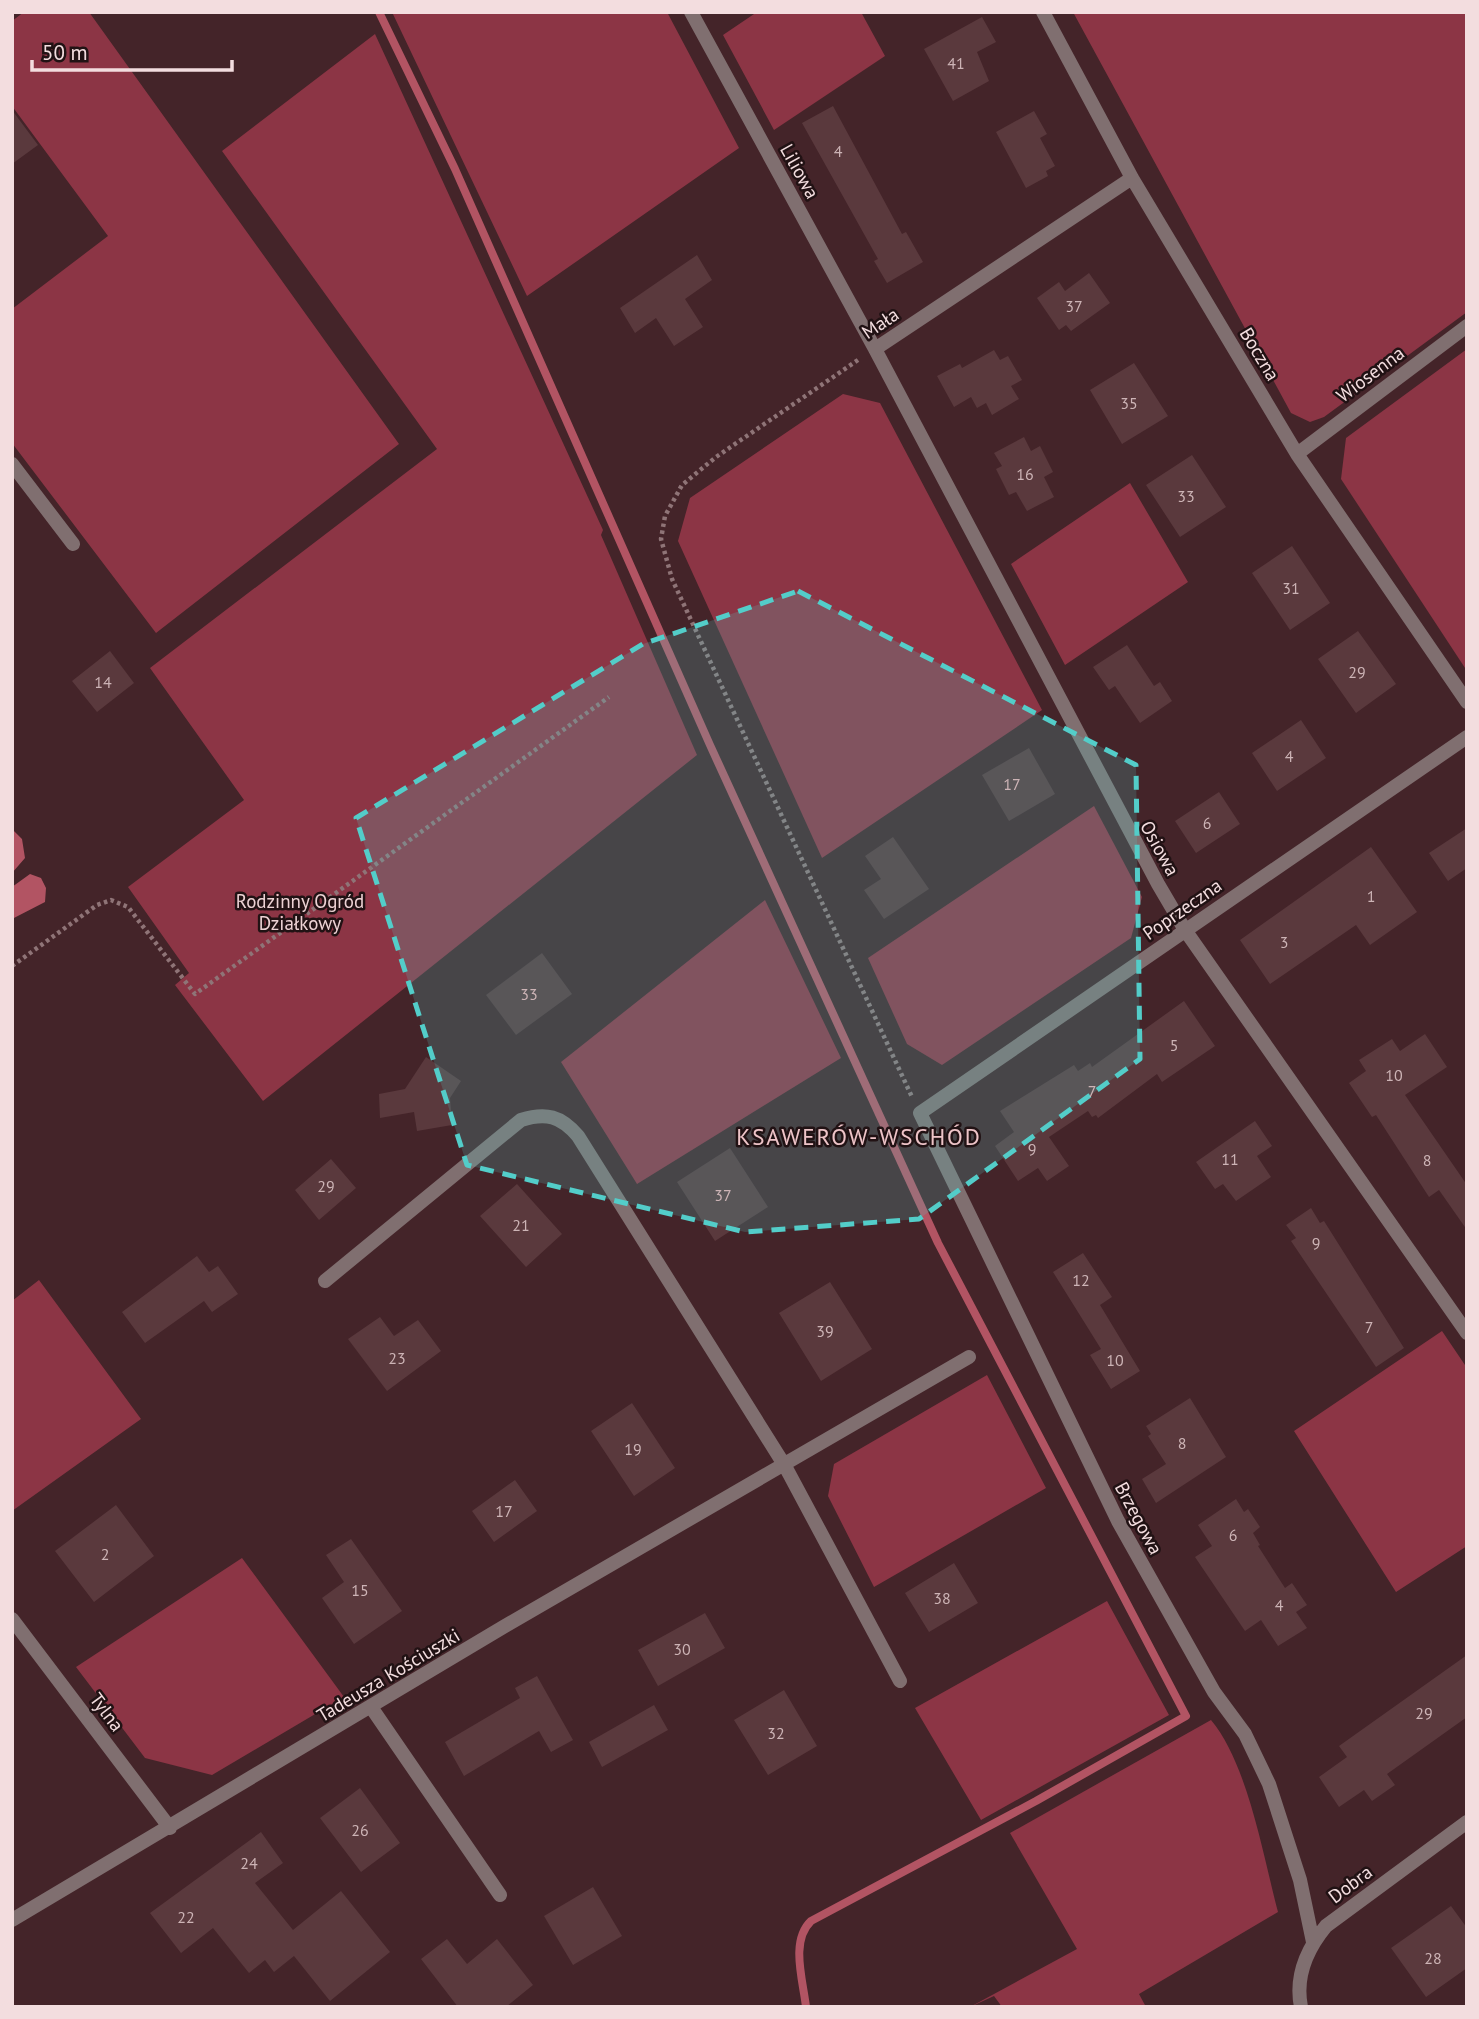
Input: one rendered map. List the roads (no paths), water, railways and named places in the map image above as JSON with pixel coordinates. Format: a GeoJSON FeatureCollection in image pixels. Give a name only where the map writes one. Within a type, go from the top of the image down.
{"type":"FeatureCollection","features":[{"type":"Feature","properties":{"kind":"street","name":"Liliowa"},"geometry":{"type":"LineString","coordinates":[[691,12],[875,349]]}},
{"type":"Feature","properties":{"kind":"street","name":"Boczna"},"geometry":{"type":"LineString","coordinates":[[1043,12],[1132,178],[1297,454],[1467,702]]}},
{"type":"Feature","properties":{"kind":"street","name":"Mała"},"geometry":{"type":"LineString","coordinates":[[875,349],[1132,178]]}},
{"type":"Feature","properties":{"kind":"street","name":"Wiosenna"},"geometry":{"type":"LineString","coordinates":[[1297,454],[1467,326]]}},
{"type":"Feature","properties":{"kind":"street","name":"Osiowa"},"geometry":{"type":"LineString","coordinates":[[875,349],[1112,800],[1185,930],[1467,1333]]}},
{"type":"Feature","properties":{"kind":"street"},"geometry":{"type":"LineString","coordinates":[[12,464],[73,544]]}},
{"type":"Feature","properties":{"kind":"street","name":"Poprzeczna"},"geometry":{"type":"LineString","coordinates":[[920,1114],[1467,737]]}},
{"type":"Feature","properties":{"kind":"street","name":"Brzegowa"},"geometry":{"type":"LineString","coordinates":[[920,1114],[1118,1521],[1214,1692],[1245,1734],[1269,1784],[1300,1880],[1313,1942]]}},
{"type":"Feature","properties":{"kind":"street"},"geometry":{"type":"LineString","coordinates":[[326,1281],[521,1119],[538,1115],[561,1120],[578,1136],[785,1466],[900,1681]]}},
{"type":"Feature","properties":{"kind":"street","name":"Tadeusza Kościuszki"},"geometry":{"type":"LineString","coordinates":[[12,1920],[969,1357]]}},
{"type":"Feature","properties":{"kind":"street","name":"Tylna"},"geometry":{"type":"LineString","coordinates":[[12,1619],[170,1828]]}},
{"type":"Feature","properties":{"kind":"street"},"geometry":{"type":"LineString","coordinates":[[371,1707],[500,1895]]}},
{"type":"Feature","properties":{"kind":"street","name":"Dobra"},"geometry":{"type":"LineString","coordinates":[[1301,2007],[1301,1972],[1313,1942],[1339,1916],[1467,1822]]}},
{"type":"Feature","properties":{"kind":"waterway"},"geometry":{"type":"LineString","coordinates":[[379,12],[455,169],[710,745],[938,1243],[1186,1716],[1036,1801],[811,1921],[805,1929],[799,1950],[806,2007]]}},
{"type":"Feature","properties":{"kind":"district","name":"KSAWERÓW-WSCHÓD"},"geometry":{"type":"Point","coordinates":[859,1136]}},
{"type":"Feature","properties":{"kind":"park label","name":"Rodzinny Ogród Działkowy"},"geometry":{"type":"Point","coordinates":[300,912]}}]}
